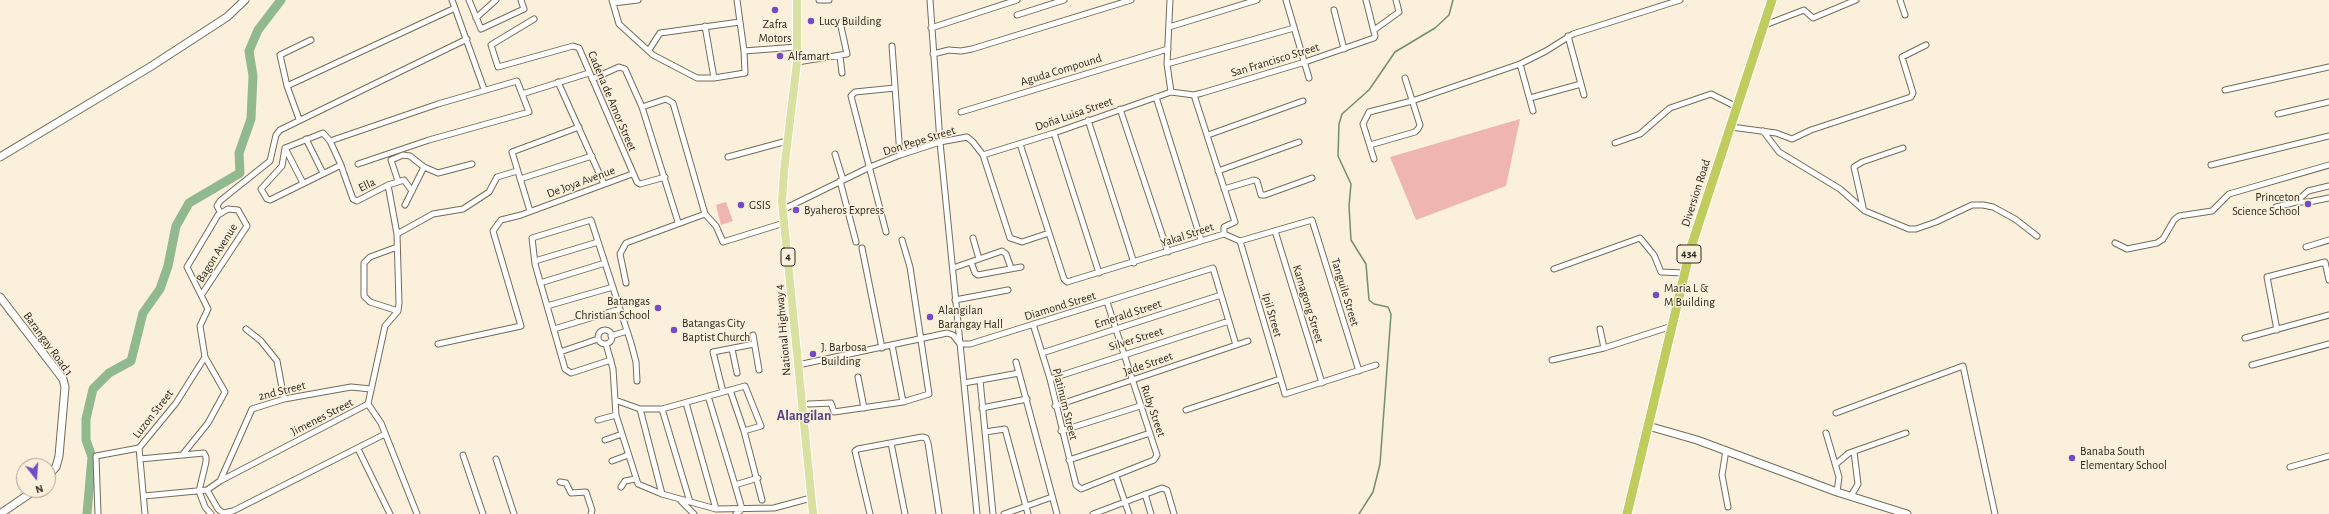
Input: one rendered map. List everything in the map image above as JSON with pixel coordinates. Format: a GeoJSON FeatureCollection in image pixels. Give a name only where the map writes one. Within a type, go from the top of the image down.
{"type":"FeatureCollection","features":[{"type":"Feature","properties":{"kind":"highway","name":"Diversion Road"},"geometry":{"type":"LineString","coordinates":[[1627,514],[1693,239],[1772,0]]}},
{"type":"Feature","properties":{"kind":"main road","name":"National Highway 4"},"geometry":{"type":"LineString","coordinates":[[797,0],[797,62],[783,181],[782,210],[798,365],[806,404],[810,498],[813,514]]}},
{"type":"Feature","properties":{"kind":"street"},"geometry":{"type":"LineString","coordinates":[[0,157],[150,67],[227,17],[245,0]]}},
{"type":"Feature","properties":{"kind":"street"},"geometry":{"type":"LineString","coordinates":[[452,0],[484,89]]}},
{"type":"Feature","properties":{"kind":"street"},"geometry":{"type":"LineString","coordinates":[[469,0],[481,29],[524,9],[521,0]]}},
{"type":"Feature","properties":{"kind":"street"},"geometry":{"type":"LineString","coordinates":[[476,18],[496,0]]}},
{"type":"Feature","properties":{"kind":"street"},"geometry":{"type":"LineString","coordinates":[[638,0],[612,2],[619,24],[653,55],[697,78],[714,78],[745,73],[744,51],[737,0]]}},
{"type":"Feature","properties":{"kind":"street"},"geometry":{"type":"LineString","coordinates":[[819,0],[829,0]]}},
{"type":"Feature","properties":{"kind":"street"},"geometry":{"type":"LineString","coordinates":[[930,0],[940,142],[977,514]]}},
{"type":"Feature","properties":{"kind":"street"},"geometry":{"type":"LineString","coordinates":[[931,28],[1017,0]]}},
{"type":"Feature","properties":{"kind":"street"},"geometry":{"type":"LineString","coordinates":[[1017,15],[1064,0]]}},
{"type":"Feature","properties":{"kind":"street"},"geometry":{"type":"LineString","coordinates":[[933,54],[949,50],[962,51],[972,49],[1131,0]]}},
{"type":"Feature","properties":{"kind":"street"},"geometry":{"type":"LineString","coordinates":[[1170,0],[1167,64],[1171,92]]}},
{"type":"Feature","properties":{"kind":"street"},"geometry":{"type":"LineString","coordinates":[[1169,27],[1258,0]]}},
{"type":"Feature","properties":{"kind":"street"},"geometry":{"type":"LineString","coordinates":[[1286,0],[1309,78]]}},
{"type":"Feature","properties":{"kind":"street"},"geometry":{"type":"LineString","coordinates":[[1366,0],[1374,30],[1399,12],[1396,0]]}},
{"type":"Feature","properties":{"kind":"street"},"geometry":{"type":"LineString","coordinates":[[1374,159],[1363,124],[1367,113],[1412,101],[1520,64],[1546,51],[1568,36],[1680,0]]}},
{"type":"Feature","properties":{"kind":"street"},"geometry":{"type":"LineString","coordinates":[[1764,25],[1804,10],[1813,18],[1856,0]]}},
{"type":"Feature","properties":{"kind":"street"},"geometry":{"type":"LineString","coordinates":[[1900,0],[1905,15]]}},
{"type":"Feature","properties":{"kind":"street"},"geometry":{"type":"LineString","coordinates":[[287,86],[455,8]]}},
{"type":"Feature","properties":{"kind":"street"},"geometry":{"type":"LineString","coordinates":[[1334,10],[1344,49]]}},
{"type":"Feature","properties":{"kind":"street","name":"Cadena de Amor Street"},"geometry":{"type":"LineString","coordinates":[[534,19],[491,44],[498,68],[573,46],[579,48],[632,174]]}},
{"type":"Feature","properties":{"kind":"street"},"geometry":{"type":"LineString","coordinates":[[649,50],[660,33],[740,22]]}},
{"type":"Feature","properties":{"kind":"street"},"geometry":{"type":"LineString","coordinates":[[797,62],[847,54],[840,22]]}},
{"type":"Feature","properties":{"kind":"street"},"geometry":{"type":"LineString","coordinates":[[706,26],[714,78]]}},
{"type":"Feature","properties":{"kind":"street"},"geometry":{"type":"LineString","coordinates":[[1167,64],[1294,28]]}},
{"type":"Feature","properties":{"kind":"street","name":"San Francisco Street"},"geometry":{"type":"LineString","coordinates":[[1171,92],[1194,95],[1305,62],[1374,38],[1374,30]]}},
{"type":"Feature","properties":{"kind":"street"},"geometry":{"type":"LineString","coordinates":[[1568,36],[1584,95]]}},
{"type":"Feature","properties":{"kind":"street"},"geometry":{"type":"LineString","coordinates":[[220,212],[218,203],[270,161],[276,135],[299,119],[467,39]]}},
{"type":"Feature","properties":{"kind":"street"},"geometry":{"type":"LineString","coordinates":[[299,119],[287,86],[280,55],[311,40]]}},
{"type":"Feature","properties":{"kind":"street"},"geometry":{"type":"LineString","coordinates":[[1731,127],[1763,131],[1792,139],[1811,130],[1911,97],[1913,93],[1902,57],[1926,45]]}},
{"type":"Feature","properties":{"kind":"street"},"geometry":{"type":"LineString","coordinates":[[892,46],[900,155]]}},
{"type":"Feature","properties":{"kind":"street"},"geometry":{"type":"LineString","coordinates":[[744,51],[797,47]]}},
{"type":"Feature","properties":{"kind":"street","name":"Aguda Compound"},"geometry":{"type":"LineString","coordinates":[[961,112],[1168,49]]}},
{"type":"Feature","properties":{"kind":"street"},"geometry":{"type":"LineString","coordinates":[[840,56],[842,73]]}},
{"type":"Feature","properties":{"kind":"street"},"geometry":{"type":"LineString","coordinates":[[1520,64],[1533,110]]}},
{"type":"Feature","properties":{"kind":"street"},"geometry":{"type":"LineString","coordinates":[[2225,90],[2329,67]]}},
{"type":"Feature","properties":{"kind":"street"},"geometry":{"type":"LineString","coordinates":[[592,79],[620,68],[625,69],[642,107],[678,222]]}},
{"type":"Feature","properties":{"kind":"street"},"geometry":{"type":"LineString","coordinates":[[522,94],[589,72]]}},
{"type":"Feature","properties":{"kind":"street"},"geometry":{"type":"LineString","coordinates":[[1370,145],[1415,132],[1418,129],[1420,125],[1405,78]]}},
{"type":"Feature","properties":{"kind":"street"},"geometry":{"type":"LineString","coordinates":[[330,142],[484,89],[517,81],[530,112],[429,140],[358,164]]}},
{"type":"Feature","properties":{"kind":"street"},"geometry":{"type":"LineString","coordinates":[[558,82],[604,184]]}},
{"type":"Feature","properties":{"kind":"street"},"geometry":{"type":"LineString","coordinates":[[1530,98],[1581,84]]}},
{"type":"Feature","properties":{"kind":"street"},"geometry":{"type":"LineString","coordinates":[[886,232],[851,96],[855,92],[895,88]]}},
{"type":"Feature","properties":{"kind":"street","name":"Doña Luisa Street"},"geometry":{"type":"LineString","coordinates":[[983,155],[1054,133],[1171,92]]}},
{"type":"Feature","properties":{"kind":"street"},"geometry":{"type":"LineString","coordinates":[[1615,143],[1640,134],[1670,108],[1710,94],[1737,106]]}},
{"type":"Feature","properties":{"kind":"street"},"geometry":{"type":"LineString","coordinates":[[1194,95],[1235,222],[1224,227],[1224,234]]}},
{"type":"Feature","properties":{"kind":"street"},"geometry":{"type":"LineString","coordinates":[[1156,97],[1201,240]]}},
{"type":"Feature","properties":{"kind":"street"},"geometry":{"type":"LineString","coordinates":[[642,107],[666,99],[673,102],[705,214],[719,231],[723,242],[784,223]]}},
{"type":"Feature","properties":{"kind":"street"},"geometry":{"type":"LineString","coordinates":[[1208,135],[1303,101]]}},
{"type":"Feature","properties":{"kind":"street"},"geometry":{"type":"LineString","coordinates":[[2278,114],[2329,102]]}},
{"type":"Feature","properties":{"kind":"street"},"geometry":{"type":"LineString","coordinates":[[1120,109],[1168,252]]}},
{"type":"Feature","properties":{"kind":"street"},"geometry":{"type":"LineString","coordinates":[[1088,120],[1134,263]]}},
{"type":"Feature","properties":{"kind":"street"},"geometry":{"type":"LineString","coordinates":[[530,211],[512,152],[579,127]]}},
{"type":"Feature","properties":{"kind":"street"},"geometry":{"type":"LineString","coordinates":[[1763,131],[1779,152],[1840,189],[1865,211],[1900,226],[1916,230],[1962,212],[1972,206],[1983,205],[1993,207],[2015,219],[2037,236]]}},
{"type":"Feature","properties":{"kind":"street"},"geometry":{"type":"LineString","coordinates":[[1054,133],[1099,273]]}},
{"type":"Feature","properties":{"kind":"street","name":"Ella"},"geometry":{"type":"LineString","coordinates":[[306,139],[325,134],[341,166],[355,200],[388,185],[397,234]]}},
{"type":"Feature","properties":{"kind":"street"},"geometry":{"type":"LineString","coordinates":[[2211,165],[2329,136]]}},
{"type":"Feature","properties":{"kind":"street","name":"Don Pepe Street"},"geometry":{"type":"LineString","coordinates":[[782,210],[870,167],[900,155],[940,142],[967,138],[973,142],[983,155],[1010,238],[1022,242],[1049,233]]}},
{"type":"Feature","properties":{"kind":"street"},"geometry":{"type":"LineString","coordinates":[[285,148],[306,139],[323,173]]}},
{"type":"Feature","properties":{"kind":"street"},"geometry":{"type":"LineString","coordinates":[[728,157],[788,141]]}},
{"type":"Feature","properties":{"kind":"street"},"geometry":{"type":"LineString","coordinates":[[1218,171],[1299,142]]}},
{"type":"Feature","properties":{"kind":"street"},"geometry":{"type":"LineString","coordinates":[[1020,144],[1049,233]]}},
{"type":"Feature","properties":{"kind":"street"},"geometry":{"type":"LineString","coordinates":[[285,148],[282,166],[262,187],[261,190],[267,199],[270,200],[323,173],[341,166]]}},
{"type":"Feature","properties":{"kind":"street"},"geometry":{"type":"LineString","coordinates":[[285,148],[303,183]]}},
{"type":"Feature","properties":{"kind":"street"},"geometry":{"type":"LineString","coordinates":[[1863,208],[1854,166],[1903,148]]}},
{"type":"Feature","properties":{"kind":"street"},"geometry":{"type":"LineString","coordinates":[[835,154],[856,242]]}},
{"type":"Feature","properties":{"kind":"street"},"geometry":{"type":"LineString","coordinates":[[398,181],[391,161],[392,159],[407,155],[424,167],[438,173],[472,164]]}},
{"type":"Feature","properties":{"kind":"street"},"geometry":{"type":"LineString","coordinates":[[520,180],[592,156]]}},
{"type":"Feature","properties":{"kind":"street"},"geometry":{"type":"LineString","coordinates":[[2115,243],[2128,249],[2157,243],[2163,239],[2174,220],[2179,216],[2212,211],[2229,194],[2329,165]]}},
{"type":"Feature","properties":{"kind":"street"},"geometry":{"type":"LineString","coordinates":[[405,205],[424,167]]}},
{"type":"Feature","properties":{"kind":"street"},"geometry":{"type":"LineString","coordinates":[[397,247],[370,257],[364,263],[364,296],[370,302],[398,311],[397,234],[434,214],[463,209],[488,192],[497,176],[517,171]]}},
{"type":"Feature","properties":{"kind":"street","name":"De Joya Avenue"},"geometry":{"type":"LineString","coordinates":[[438,344],[521,326],[493,231],[501,220],[632,174],[636,182],[640,184],[665,177]]}},
{"type":"Feature","properties":{"kind":"street"},"geometry":{"type":"LineString","coordinates":[[1224,189],[1254,180],[1257,181],[1261,195],[1265,195],[1312,178]]}},
{"type":"Feature","properties":{"kind":"street"},"geometry":{"type":"LineString","coordinates":[[388,185],[404,180],[412,191]]}},
{"type":"Feature","properties":{"kind":"street"},"geometry":{"type":"LineString","coordinates":[[2296,202],[2308,191],[2329,186]]}},
{"type":"Feature","properties":{"kind":"street"},"geometry":{"type":"LineString","coordinates":[[2276,207],[2296,202],[2309,202],[2329,198]]}},
{"type":"Feature","properties":{"kind":"street","name":"Bagon Avenue"},"geometry":{"type":"LineString","coordinates":[[232,208],[238,210],[247,226],[202,294],[187,267],[199,244],[220,212],[232,208]]}},
{"type":"Feature","properties":{"kind":"street"},"geometry":{"type":"LineString","coordinates":[[626,282],[620,254],[626,243],[672,228],[678,222],[705,214]]}},
{"type":"Feature","properties":{"kind":"street"},"geometry":{"type":"LineString","coordinates":[[611,360],[567,372],[540,283],[532,238],[591,220],[636,362],[637,381]]}},
{"type":"Feature","properties":{"kind":"street","name":"Tanguile Street"},"geometry":{"type":"LineString","coordinates":[[1276,231],[1312,220],[1359,371]]}},
{"type":"Feature","properties":{"kind":"street"},"geometry":{"type":"LineString","coordinates":[[1240,241],[1276,231]]}},
{"type":"Feature","properties":{"kind":"street","name":"Kamagong Street"},"geometry":{"type":"LineString","coordinates":[[1276,231],[1322,382]]}},
{"type":"Feature","properties":{"kind":"street","name":"Yakal Street"},"geometry":{"type":"LineString","coordinates":[[1049,233],[1064,279],[1067,282],[1134,263],[1201,240],[1224,234],[1240,241]]}},
{"type":"Feature","properties":{"kind":"street"},"geometry":{"type":"LineString","coordinates":[[973,238],[979,259]]}},
{"type":"Feature","properties":{"kind":"street"},"geometry":{"type":"LineString","coordinates":[[1554,269],[1640,238],[1654,255],[1661,272],[1684,273]]}},
{"type":"Feature","properties":{"kind":"street"},"geometry":{"type":"LineString","coordinates":[[806,404],[831,403],[834,412],[903,402],[928,396],[930,392],[922,338],[910,267],[902,240]]}},
{"type":"Feature","properties":{"kind":"street"},"geometry":{"type":"LineString","coordinates":[[2306,247],[2329,240]]}},
{"type":"Feature","properties":{"kind":"street","name":"Ipil Street"},"geometry":{"type":"LineString","coordinates":[[1240,241],[1285,394],[1322,382]]}},
{"type":"Feature","properties":{"kind":"street"},"geometry":{"type":"LineString","coordinates":[[535,261],[598,242]]}},
{"type":"Feature","properties":{"kind":"street"},"geometry":{"type":"LineString","coordinates":[[862,248],[882,348]]}},
{"type":"Feature","properties":{"kind":"street"},"geometry":{"type":"LineString","coordinates":[[953,268],[1002,251],[1006,254],[1011,268]]}},
{"type":"Feature","properties":{"kind":"street"},"geometry":{"type":"LineString","coordinates":[[971,262],[975,273],[978,275],[1021,266]]}},
{"type":"Feature","properties":{"kind":"street"},"geometry":{"type":"LineString","coordinates":[[2277,330],[2268,277],[2327,262],[2329,280]]}},
{"type":"Feature","properties":{"kind":"street"},"geometry":{"type":"LineString","coordinates":[[540,283],[605,263]]}},
{"type":"Feature","properties":{"kind":"street","name":"Diamond Street"},"geometry":{"type":"LineString","coordinates":[[960,344],[970,344],[1212,268],[1221,295]]}},
{"type":"Feature","properties":{"kind":"street"},"geometry":{"type":"LineString","coordinates":[[547,306],[613,287]]}},
{"type":"Feature","properties":{"kind":"street"},"geometry":{"type":"LineString","coordinates":[[955,300],[1008,290]]}},
{"type":"Feature","properties":{"kind":"street"},"geometry":{"type":"LineString","coordinates":[[183,454],[208,423],[225,392],[205,357],[200,326],[208,309],[202,294]]}},
{"type":"Feature","properties":{"kind":"street"},"geometry":{"type":"LineString","coordinates":[[1221,295],[1236,345]]}},
{"type":"Feature","properties":{"kind":"street","name":"Emerald Street"},"geometry":{"type":"LineString","coordinates":[[1042,353],[1221,295]]}},
{"type":"Feature","properties":{"kind":"street","name":"Barangay Road 1"},"geometry":{"type":"LineString","coordinates":[[0,297],[63,379],[65,386],[59,456],[56,467]]}},
{"type":"Feature","properties":{"kind":"street","name":"Ruby Street"},"geometry":{"type":"LineString","coordinates":[[1107,302],[1140,406],[1158,455],[1156,458],[1116,476]]}},
{"type":"Feature","properties":{"kind":"street"},"geometry":{"type":"LineString","coordinates":[[554,329],[620,308]]}},
{"type":"Feature","properties":{"kind":"street","name":"Jimenes Street"},"geometry":{"type":"LineString","coordinates":[[144,496],[207,490],[220,481],[368,404],[385,326],[398,311]]}},
{"type":"Feature","properties":{"kind":"street"},"geometry":{"type":"LineString","coordinates":[[2245,338],[2329,315]]}},
{"type":"Feature","properties":{"kind":"street","name":"Silver Street"},"geometry":{"type":"LineString","coordinates":[[1050,378],[1124,353],[1229,322]]}},
{"type":"Feature","properties":{"kind":"street","name":"Platinum Street"},"geometry":{"type":"LineString","coordinates":[[1033,324],[1050,378],[1068,460],[1078,488],[1081,489],[1116,476]]}},
{"type":"Feature","properties":{"kind":"street"},"geometry":{"type":"LineString","coordinates":[[1552,360],[1604,348],[1672,326]]}},
{"type":"Feature","properties":{"kind":"street"},"geometry":{"type":"LineString","coordinates":[[246,329],[261,341],[277,361],[284,399]]}},
{"type":"Feature","properties":{"kind":"street"},"geometry":{"type":"LineString","coordinates":[[1600,329],[1604,348]]}},
{"type":"Feature","properties":{"kind":"street"},"geometry":{"type":"LineString","coordinates":[[603,331],[609,332],[611,336],[611,340],[606,344],[600,343],[598,339],[599,333],[603,331]]}},
{"type":"Feature","properties":{"kind":"street"},"geometry":{"type":"LineString","coordinates":[[611,336],[627,332]]}},
{"type":"Feature","properties":{"kind":"street"},"geometry":{"type":"LineString","coordinates":[[798,365],[947,333],[953,335],[960,344]]}},
{"type":"Feature","properties":{"kind":"street"},"geometry":{"type":"LineString","coordinates":[[753,335],[759,370]]}},
{"type":"Feature","properties":{"kind":"street"},"geometry":{"type":"LineString","coordinates":[[560,352],[598,339]]}},
{"type":"Feature","properties":{"kind":"street","name":"Jade Street"},"geometry":{"type":"LineString","coordinates":[[1055,406],[1248,341]]}},
{"type":"Feature","properties":{"kind":"street"},"geometry":{"type":"LineString","coordinates":[[606,344],[611,360],[616,415],[635,479],[638,484],[662,494],[716,509],[774,508],[810,498]]}},
{"type":"Feature","properties":{"kind":"street"},"geometry":{"type":"LineString","coordinates":[[723,392],[714,352],[754,344]]}},
{"type":"Feature","properties":{"kind":"street"},"geometry":{"type":"LineString","coordinates":[[2252,365],[2329,344]]}},
{"type":"Feature","properties":{"kind":"street"},"geometry":{"type":"LineString","coordinates":[[892,345],[903,402]]}},
{"type":"Feature","properties":{"kind":"street"},"geometry":{"type":"LineString","coordinates":[[732,349],[737,373]]}},
{"type":"Feature","properties":{"kind":"street","name":"Luzon Street"},"geometry":{"type":"LineString","coordinates":[[145,514],[139,448],[176,403],[205,357]]}},
{"type":"Feature","properties":{"kind":"street"},"geometry":{"type":"LineString","coordinates":[[1016,362],[1057,514]]}},
{"type":"Feature","properties":{"kind":"street"},"geometry":{"type":"LineString","coordinates":[[1322,382],[1376,365]]}},
{"type":"Feature","properties":{"kind":"street"},"geometry":{"type":"LineString","coordinates":[[1836,413],[1963,366],[1995,514]]}},
{"type":"Feature","properties":{"kind":"street"},"geometry":{"type":"LineString","coordinates":[[964,383],[1019,373]]}},
{"type":"Feature","properties":{"kind":"street"},"geometry":{"type":"LineString","coordinates":[[858,377],[864,408]]}},
{"type":"Feature","properties":{"kind":"street"},"geometry":{"type":"LineString","coordinates":[[1186,410],[1280,379]]}},
{"type":"Feature","properties":{"kind":"street"},"geometry":{"type":"LineString","coordinates":[[980,380],[994,514]]}},
{"type":"Feature","properties":{"kind":"street"},"geometry":{"type":"LineString","coordinates":[[614,400],[640,409],[662,409],[745,386],[761,426],[744,431]]}},
{"type":"Feature","properties":{"kind":"street","name":"2nd Street"},"geometry":{"type":"LineString","coordinates":[[220,481],[252,409],[284,399],[352,387],[371,389]]}},
{"type":"Feature","properties":{"kind":"street"},"geometry":{"type":"LineString","coordinates":[[730,390],[758,478],[762,500]]}},
{"type":"Feature","properties":{"kind":"street"},"geometry":{"type":"LineString","coordinates":[[708,396],[742,509]]}},
{"type":"Feature","properties":{"kind":"street"},"geometry":{"type":"LineString","coordinates":[[982,408],[1027,399]]}},
{"type":"Feature","properties":{"kind":"street"},"geometry":{"type":"LineString","coordinates":[[686,402],[716,509]]}},
{"type":"Feature","properties":{"kind":"street"},"geometry":{"type":"LineString","coordinates":[[368,404],[385,434],[417,514]]}},
{"type":"Feature","properties":{"kind":"street"},"geometry":{"type":"LineString","coordinates":[[1062,432],[1140,406]]}},
{"type":"Feature","properties":{"kind":"street"},"geometry":{"type":"LineString","coordinates":[[640,409],[662,494]]}},
{"type":"Feature","properties":{"kind":"street"},"geometry":{"type":"LineString","coordinates":[[662,409],[690,502]]}},
{"type":"Feature","properties":{"kind":"street"},"geometry":{"type":"LineString","coordinates":[[598,420],[616,415]]}},
{"type":"Feature","properties":{"kind":"street"},"geometry":{"type":"LineString","coordinates":[[1648,426],[1726,450],[1836,492],[1907,514]]}},
{"type":"Feature","properties":{"kind":"street"},"geometry":{"type":"LineString","coordinates":[[985,432],[1005,429],[1028,514]]}},
{"type":"Feature","properties":{"kind":"street"},"geometry":{"type":"LineString","coordinates":[[1068,460],[1150,433]]}},
{"type":"Feature","properties":{"kind":"street"},"geometry":{"type":"LineString","coordinates":[[1826,433],[1839,478],[1836,492]]}},
{"type":"Feature","properties":{"kind":"street"},"geometry":{"type":"LineString","coordinates":[[1836,464],[1845,455],[1906,433]]}},
{"type":"Feature","properties":{"kind":"street"},"geometry":{"type":"LineString","coordinates":[[207,490],[218,508],[224,513],[233,511],[385,434]]}},
{"type":"Feature","properties":{"kind":"street"},"geometry":{"type":"LineString","coordinates":[[604,440],[622,434]]}},
{"type":"Feature","properties":{"kind":"street"},"geometry":{"type":"LineString","coordinates":[[870,514],[855,451],[858,448],[922,437],[926,438],[938,514]]}},
{"type":"Feature","properties":{"kind":"street"},"geometry":{"type":"LineString","coordinates":[[891,443],[905,514]]}},
{"type":"Feature","properties":{"kind":"street"},"geometry":{"type":"LineString","coordinates":[[98,514],[96,456],[139,448]]}},
{"type":"Feature","properties":{"kind":"street"},"geometry":{"type":"LineString","coordinates":[[358,449],[390,514]]}},
{"type":"Feature","properties":{"kind":"street"},"geometry":{"type":"LineString","coordinates":[[1726,450],[1722,474],[1728,507]]}},
{"type":"Feature","properties":{"kind":"street"},"geometry":{"type":"LineString","coordinates":[[1851,496],[1858,484],[1854,452]]}},
{"type":"Feature","properties":{"kind":"street"},"geometry":{"type":"LineString","coordinates":[[140,459],[204,453],[206,462],[199,491],[205,507],[211,514]]}},
{"type":"Feature","properties":{"kind":"street"},"geometry":{"type":"LineString","coordinates":[[463,455],[483,514]]}},
{"type":"Feature","properties":{"kind":"street"},"geometry":{"type":"LineString","coordinates":[[612,461],[628,455]]}},
{"type":"Feature","properties":{"kind":"street"},"geometry":{"type":"LineString","coordinates":[[2290,467],[2329,456]]}},
{"type":"Feature","properties":{"kind":"street"},"geometry":{"type":"LineString","coordinates":[[496,459],[514,514]]}},
{"type":"Feature","properties":{"kind":"street"},"geometry":{"type":"LineString","coordinates":[[1116,476],[1129,514]]}},
{"type":"Feature","properties":{"kind":"street"},"geometry":{"type":"LineString","coordinates":[[735,485],[758,478]]}},
{"type":"Feature","properties":{"kind":"street"},"geometry":{"type":"LineString","coordinates":[[621,487],[625,481],[635,479]]}},
{"type":"Feature","properties":{"kind":"street"},"geometry":{"type":"LineString","coordinates":[[560,482],[566,483],[571,493],[586,492],[590,503],[591,514]]}},
{"type":"Feature","properties":{"kind":"street"},"geometry":{"type":"LineString","coordinates":[[1093,514],[1106,512],[1125,502],[1165,488],[1174,514]]}},
{"type":"Feature","properties":{"kind":"street"},"geometry":{"type":"LineString","coordinates":[[1145,494],[1151,514]]}},
{"type":"Feature","properties":{"kind":"street"},"geometry":{"type":"LineString","coordinates":[[1004,514],[1052,497]]}},
{"type":"Feature","properties":{"kind":"street"},"geometry":{"type":"LineString","coordinates":[[0,514],[23,498]]}},
{"type":"Feature","properties":{"kind":"street"},"geometry":{"type":"LineString","coordinates":[[679,499],[694,514]]}},
{"type":"Feature","properties":{"kind":"street"},"geometry":{"type":"LineString","coordinates":[[736,514],[742,509]]}},
{"type":"Feature","properties":{"kind":"shaded area"},"geometry":{"type":"Polygon","coordinates":[[[1520,119],[1506,186],[1416,220],[1390,157],[1520,119]]]}},
{"type":"Feature","properties":{"kind":"shaded area"},"geometry":{"type":"Polygon","coordinates":[[[726,202],[733,221],[721,225],[716,205],[726,202]]]}},
{"type":"Feature","properties":{"kind":"waterway"},"geometry":{"type":"LineString","coordinates":[[87,514],[92,457],[86,440],[86,419],[93,389],[109,373],[131,361],[143,313],[160,289],[168,266],[176,226],[189,203],[240,173],[239,153],[251,119],[253,76],[249,51],[258,30],[281,0]]}},
{"type":"Feature","properties":{"kind":"waterway"},"geometry":{"type":"LineString","coordinates":[[1359,514],[1373,492],[1380,464],[1391,314],[1388,307],[1374,304],[1369,300],[1366,264],[1351,240],[1349,206],[1351,184],[1338,156],[1339,124],[1342,114],[1369,90],[1395,52],[1435,28],[1449,15],[1453,0]]}},
{"type":"Feature","properties":{"kind":"place","name":"Zafra Motors"},"geometry":{"type":"Point","coordinates":[775,10]}},
{"type":"Feature","properties":{"kind":"place","name":"Lucy Building"},"geometry":{"type":"Point","coordinates":[811,21]}},
{"type":"Feature","properties":{"kind":"place","name":"Alfamart"},"geometry":{"type":"Point","coordinates":[780,56]}},
{"type":"Feature","properties":{"kind":"place","name":"Princeton Science School"},"geometry":{"type":"Point","coordinates":[2308,204]}},
{"type":"Feature","properties":{"kind":"place","name":"GSIS"},"geometry":{"type":"Point","coordinates":[741,205]}},
{"type":"Feature","properties":{"kind":"place","name":"Byaheros Express"},"geometry":{"type":"Point","coordinates":[796,210]}},
{"type":"Feature","properties":{"kind":"place","name":"Maria L & M Building"},"geometry":{"type":"Point","coordinates":[1656,295]}},
{"type":"Feature","properties":{"kind":"place","name":"Batangas Christian School"},"geometry":{"type":"Point","coordinates":[658,308]}},
{"type":"Feature","properties":{"kind":"place","name":"Alangilan Barangay Hall"},"geometry":{"type":"Point","coordinates":[930,317]}},
{"type":"Feature","properties":{"kind":"place","name":"Batangas City Baptist Church"},"geometry":{"type":"Point","coordinates":[674,330]}},
{"type":"Feature","properties":{"kind":"place","name":"J. Barbosa Building"},"geometry":{"type":"Point","coordinates":[813,354]}},
{"type":"Feature","properties":{"kind":"place","name":"Banaba South Elementary School"},"geometry":{"type":"Point","coordinates":[2072,458]}},
{"type":"Feature","properties":{"kind":"district","name":"Alangilan"},"geometry":{"type":"Point","coordinates":[804,416]}}]}
